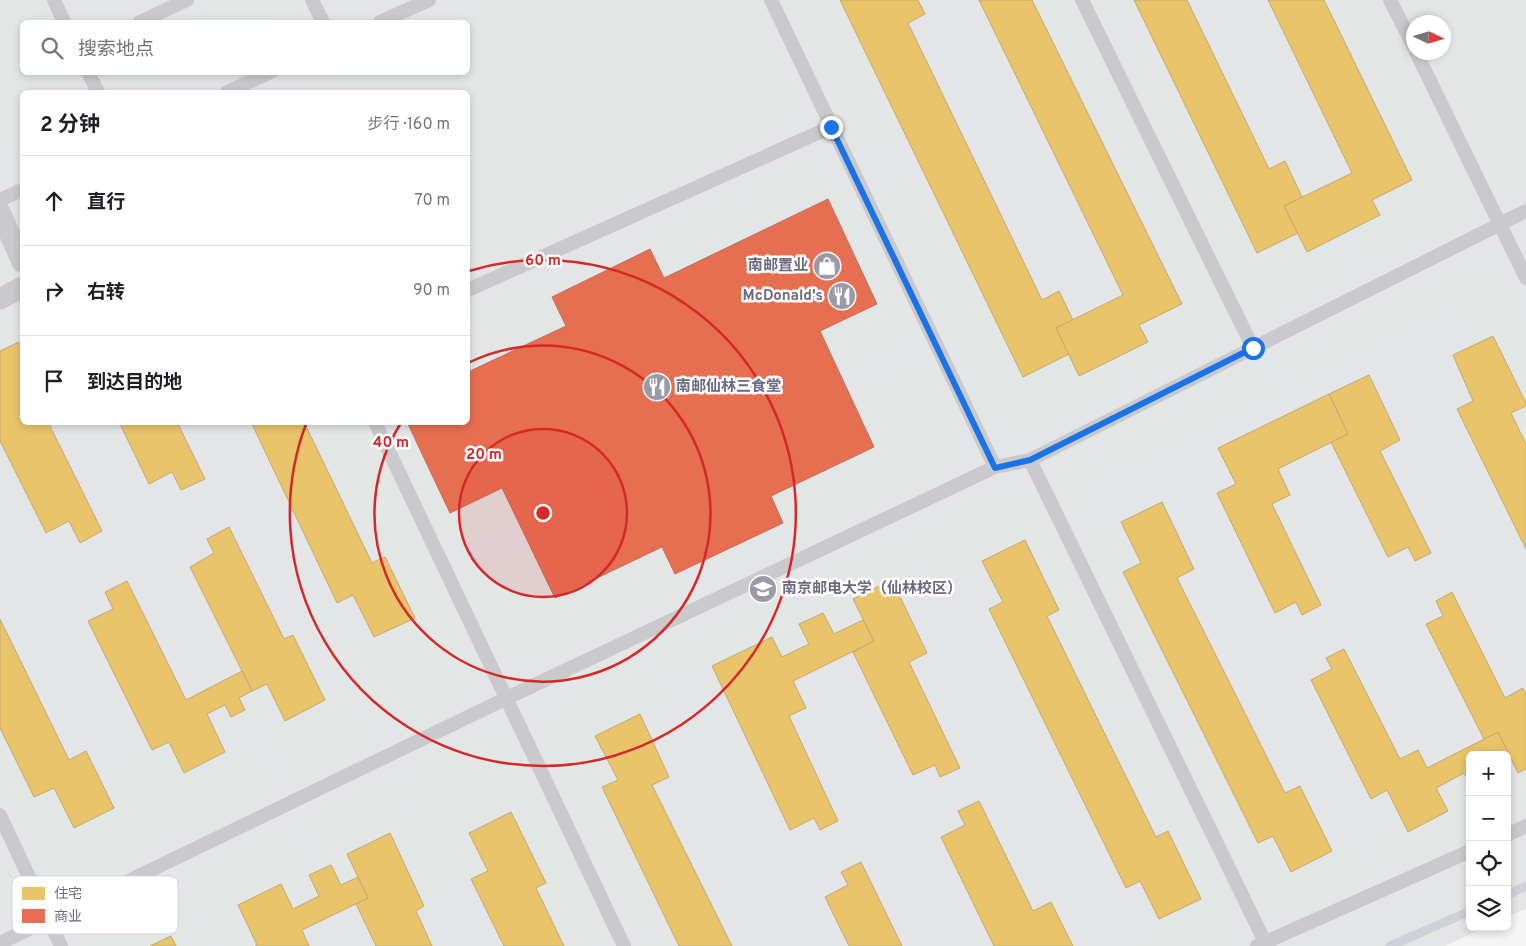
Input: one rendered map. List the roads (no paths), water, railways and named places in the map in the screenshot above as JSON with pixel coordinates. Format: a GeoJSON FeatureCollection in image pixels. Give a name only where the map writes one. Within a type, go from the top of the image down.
{"type":"FeatureCollection","features":[{"type":"Feature","properties":{"kind":"street"},"geometry":{"type":"LineString","coordinates":[[0,212],[20,257]]}},
{"type":"Feature","properties":{"kind":"street"},"geometry":{"type":"LineString","coordinates":[[0,299],[20,288]]}},
{"type":"Feature","properties":{"kind":"lane"},"geometry":{"type":"LineString","coordinates":[[54,0],[63,20]]}},
{"type":"Feature","properties":{"kind":"lane"},"geometry":{"type":"LineString","coordinates":[[144,20],[187,0]]}},
{"type":"Feature","properties":{"kind":"lane"},"geometry":{"type":"LineString","coordinates":[[312,0],[322,20]]}},
{"type":"Feature","properties":{"kind":"lane"},"geometry":{"type":"LineString","coordinates":[[384,20],[428,0]]}},
{"type":"Feature","properties":{"kind":"lane"},"geometry":{"type":"LineString","coordinates":[[770,0],[995,468]]}},
{"type":"Feature","properties":{"kind":"lane"},"geometry":{"type":"LineString","coordinates":[[1082,0],[1253,348]]}},
{"type":"Feature","properties":{"kind":"lane"},"geometry":{"type":"LineString","coordinates":[[1390,0],[1406,31]]}},
{"type":"Feature","properties":{"kind":"lane"},"geometry":{"type":"LineString","coordinates":[[1420,60],[1526,278]]}},
{"type":"Feature","properties":{"kind":"lane"},"geometry":{"type":"LineString","coordinates":[[90,75],[97,90]]}},
{"type":"Feature","properties":{"kind":"lane"},"geometry":{"type":"LineString","coordinates":[[231,90],[264,75]]}},
{"type":"Feature","properties":{"kind":"lane"},"geometry":{"type":"LineString","coordinates":[[470,289],[831,127]]}},
{"type":"Feature","properties":{"kind":"lane"},"geometry":{"type":"LineString","coordinates":[[0,200],[20,191]]}},
{"type":"Feature","properties":{"kind":"lane"},"geometry":{"type":"LineString","coordinates":[[139,876],[505,698],[995,468],[1030,460],[1526,211]]}},
{"type":"Feature","properties":{"kind":"lane"},"geometry":{"type":"LineString","coordinates":[[376,425],[624,946]]}},
{"type":"Feature","properties":{"kind":"lane"},"geometry":{"type":"LineString","coordinates":[[1030,460],[1261,944],[1466,853]]}},
{"type":"Feature","properties":{"kind":"lane"},"geometry":{"type":"LineString","coordinates":[[0,815],[28,876]]}},
{"type":"Feature","properties":{"kind":"lane"},"geometry":{"type":"LineString","coordinates":[[1511,832],[1526,826]]}},
{"type":"Feature","properties":{"kind":"lane"},"geometry":{"type":"LineString","coordinates":[[0,943],[19,934]]}},
{"type":"Feature","properties":{"kind":"lane"},"geometry":{"type":"LineString","coordinates":[[55,934],[61,946]]}},
{"type":"Feature","properties":{"kind":"waterway"},"geometry":{"type":"LineString","coordinates":[[1511,893],[1526,886]]}},
{"type":"Feature","properties":{"kind":"waterway"},"geometry":{"type":"LineString","coordinates":[[1390,946],[1466,913]]}},
{"type":"Feature","properties":{"kind":"place","name":"南邮置业"},"geometry":{"type":"Point","coordinates":[827,266]}},
{"type":"Feature","properties":{"kind":"place","name":"McDonald's"},"geometry":{"type":"Point","coordinates":[842,296]}},
{"type":"Feature","properties":{"kind":"place","name":"南邮仙林三食堂"},"geometry":{"type":"Point","coordinates":[657,387]}},
{"type":"Feature","properties":{"kind":"place","name":"南京邮电大学（仙林校区）"},"geometry":{"type":"Point","coordinates":[763,589]}}]}
